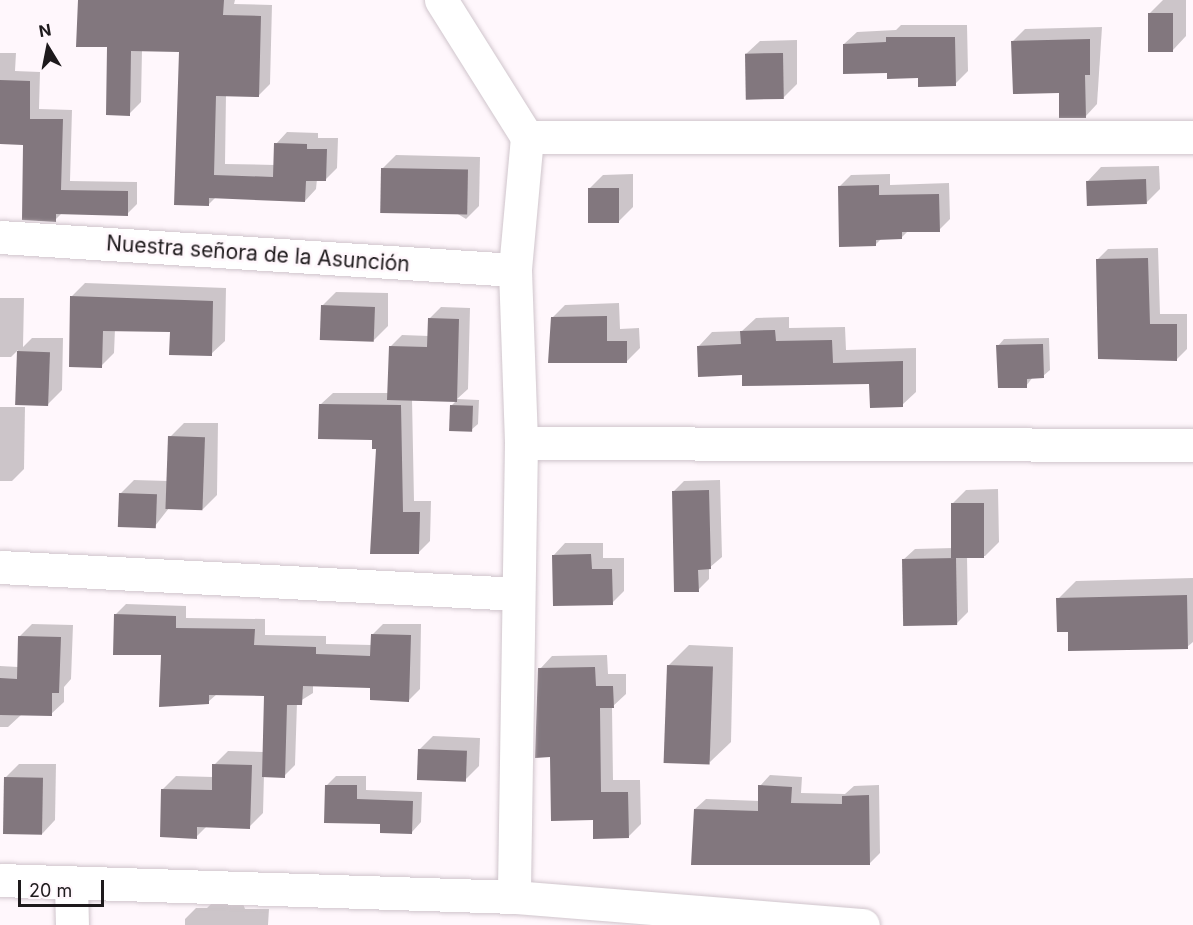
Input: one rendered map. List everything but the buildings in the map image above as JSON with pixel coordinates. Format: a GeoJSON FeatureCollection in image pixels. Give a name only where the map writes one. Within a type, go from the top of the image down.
{"type":"FeatureCollection","features":[{"type":"Feature","properties":{"kind":"street"},"geometry":{"type":"LineString","coordinates":[[441,0],[526,137],[515,270],[521,443],[514,897]]}},
{"type":"Feature","properties":{"kind":"street"},"geometry":{"type":"LineString","coordinates":[[526,137],[1193,137]]}},
{"type":"Feature","properties":{"kind":"street","name":"Nuestra señora de la Asunción"},"geometry":{"type":"LineString","coordinates":[[0,237],[515,270]]}},
{"type":"Feature","properties":{"kind":"street"},"geometry":{"type":"LineString","coordinates":[[521,443],[1193,445]]}},
{"type":"Feature","properties":{"kind":"street"},"geometry":{"type":"LineString","coordinates":[[0,567],[518,594]]}},
{"type":"Feature","properties":{"kind":"street"},"geometry":{"type":"LineString","coordinates":[[0,880],[71,885],[514,897],[863,925]]}},
{"type":"Feature","properties":{"kind":"street"},"geometry":{"type":"LineString","coordinates":[[71,885],[72,925]]}}]}
